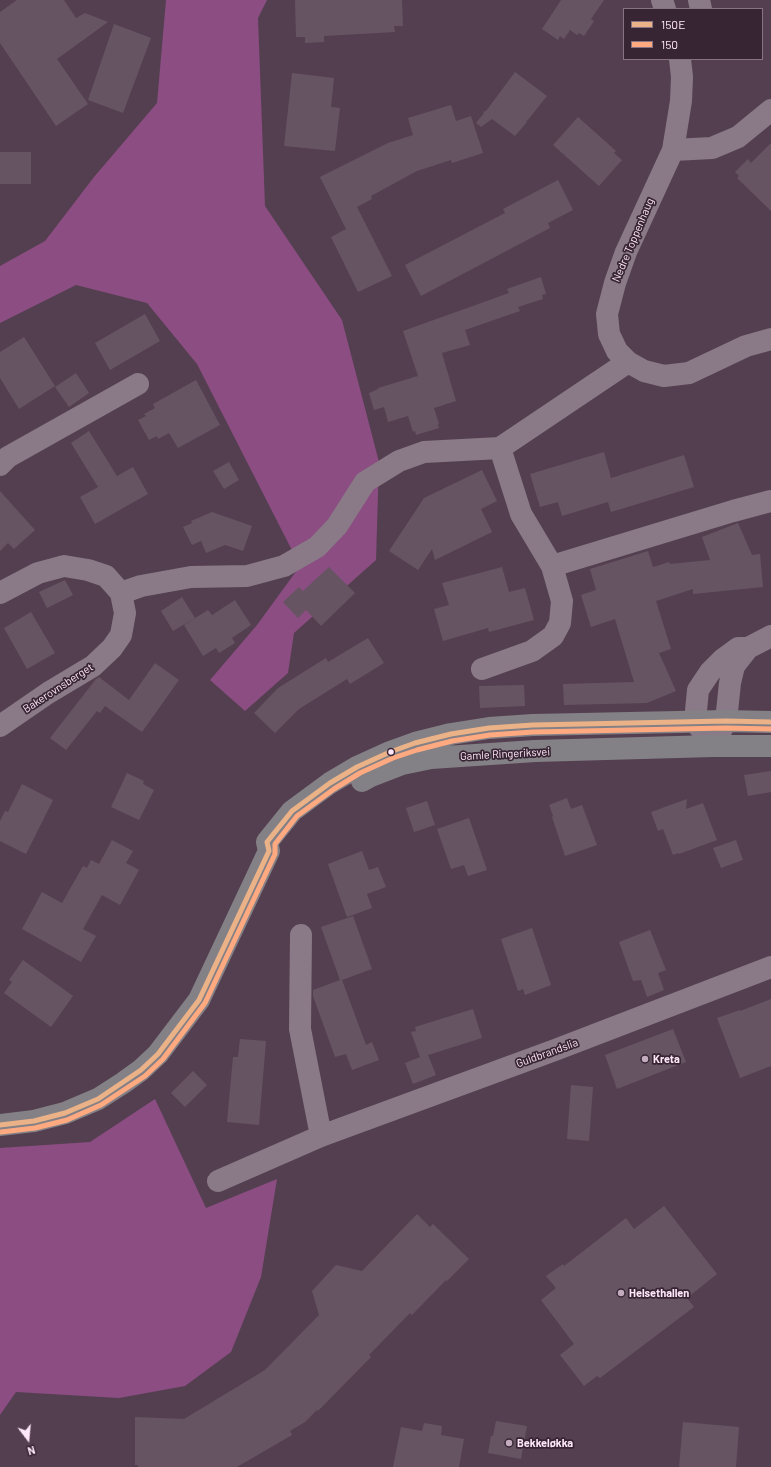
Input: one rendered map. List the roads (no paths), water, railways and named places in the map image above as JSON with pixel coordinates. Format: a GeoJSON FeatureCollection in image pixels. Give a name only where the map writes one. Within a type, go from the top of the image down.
{"type":"FeatureCollection","features":[{"type":"Feature","properties":{"kind":"main road"},"geometry":{"type":"LineString","coordinates":[[0,1125],[34,1121],[66,1113],[91,1102],[123,1083],[141,1070],[158,1054],[199,1000],[269,851],[267,842],[292,811],[316,792],[373,759],[415,743],[450,734],[489,728],[534,725],[726,720],[771,722]]}},
{"type":"Feature","properties":{"kind":"main road","name":"Gamle Ringeriksvei"},"geometry":{"type":"LineString","coordinates":[[269,851],[278,850],[311,814],[334,796],[371,776],[402,764],[416,761],[481,754],[713,746],[771,746]]}},
{"type":"Feature","properties":{"kind":"street","name":"Nedre Toppenhaug"},"geometry":{"type":"LineString","coordinates":[[680,60],[682,77],[681,100],[673,150],[626,252],[615,283],[607,314],[609,334],[617,351],[628,362],[644,371],[664,376],[689,373],[746,346],[771,339]]}},
{"type":"Feature","properties":{"kind":"street"},"geometry":{"type":"LineString","coordinates":[[673,150],[712,148],[738,138],[771,110]]}},
{"type":"Feature","properties":{"kind":"street"},"geometry":{"type":"LineString","coordinates":[[0,593],[38,573],[64,566],[88,570],[106,576],[121,593],[141,586],[191,577],[247,576],[284,566],[317,547],[337,526],[365,482],[399,461],[424,452],[500,448],[628,362]]}},
{"type":"Feature","properties":{"kind":"street"},"geometry":{"type":"LineString","coordinates":[[0,466],[8,458],[138,384]]}},
{"type":"Feature","properties":{"kind":"street"},"geometry":{"type":"LineString","coordinates":[[482,669],[532,651],[553,636],[560,623],[562,601],[552,566],[521,514],[500,448]]}},
{"type":"Feature","properties":{"kind":"street"},"geometry":{"type":"LineString","coordinates":[[552,566],[733,511],[771,501]]}},
{"type":"Feature","properties":{"kind":"street","name":"Bakerovnsberget"},"geometry":{"type":"LineString","coordinates":[[0,726],[48,693],[93,666],[112,648],[121,635],[125,613],[121,593]]}},
{"type":"Feature","properties":{"kind":"street"},"geometry":{"type":"LineString","coordinates":[[748,648],[738,648],[723,659],[710,672],[698,690],[695,721],[713,746],[726,720],[730,683],[734,666],[748,648],[771,636]]}},
{"type":"Feature","properties":{"kind":"street"},"geometry":{"type":"LineString","coordinates":[[301,935],[300,1029],[321,1136]]}},
{"type":"Feature","properties":{"kind":"street","name":"Guldbrandslia"},"geometry":{"type":"LineString","coordinates":[[218,1181],[321,1136],[555,1050],[771,967]]}},
{"type":"Feature","properties":{"kind":"place","name":"Kreta"},"geometry":{"type":"Point","coordinates":[645,1059]}},
{"type":"Feature","properties":{"kind":"place","name":"Helsethallen"},"geometry":{"type":"Point","coordinates":[621,1293]}},
{"type":"Feature","properties":{"kind":"place","name":"Bekkeløkka"},"geometry":{"type":"Point","coordinates":[509,1443]}}]}
